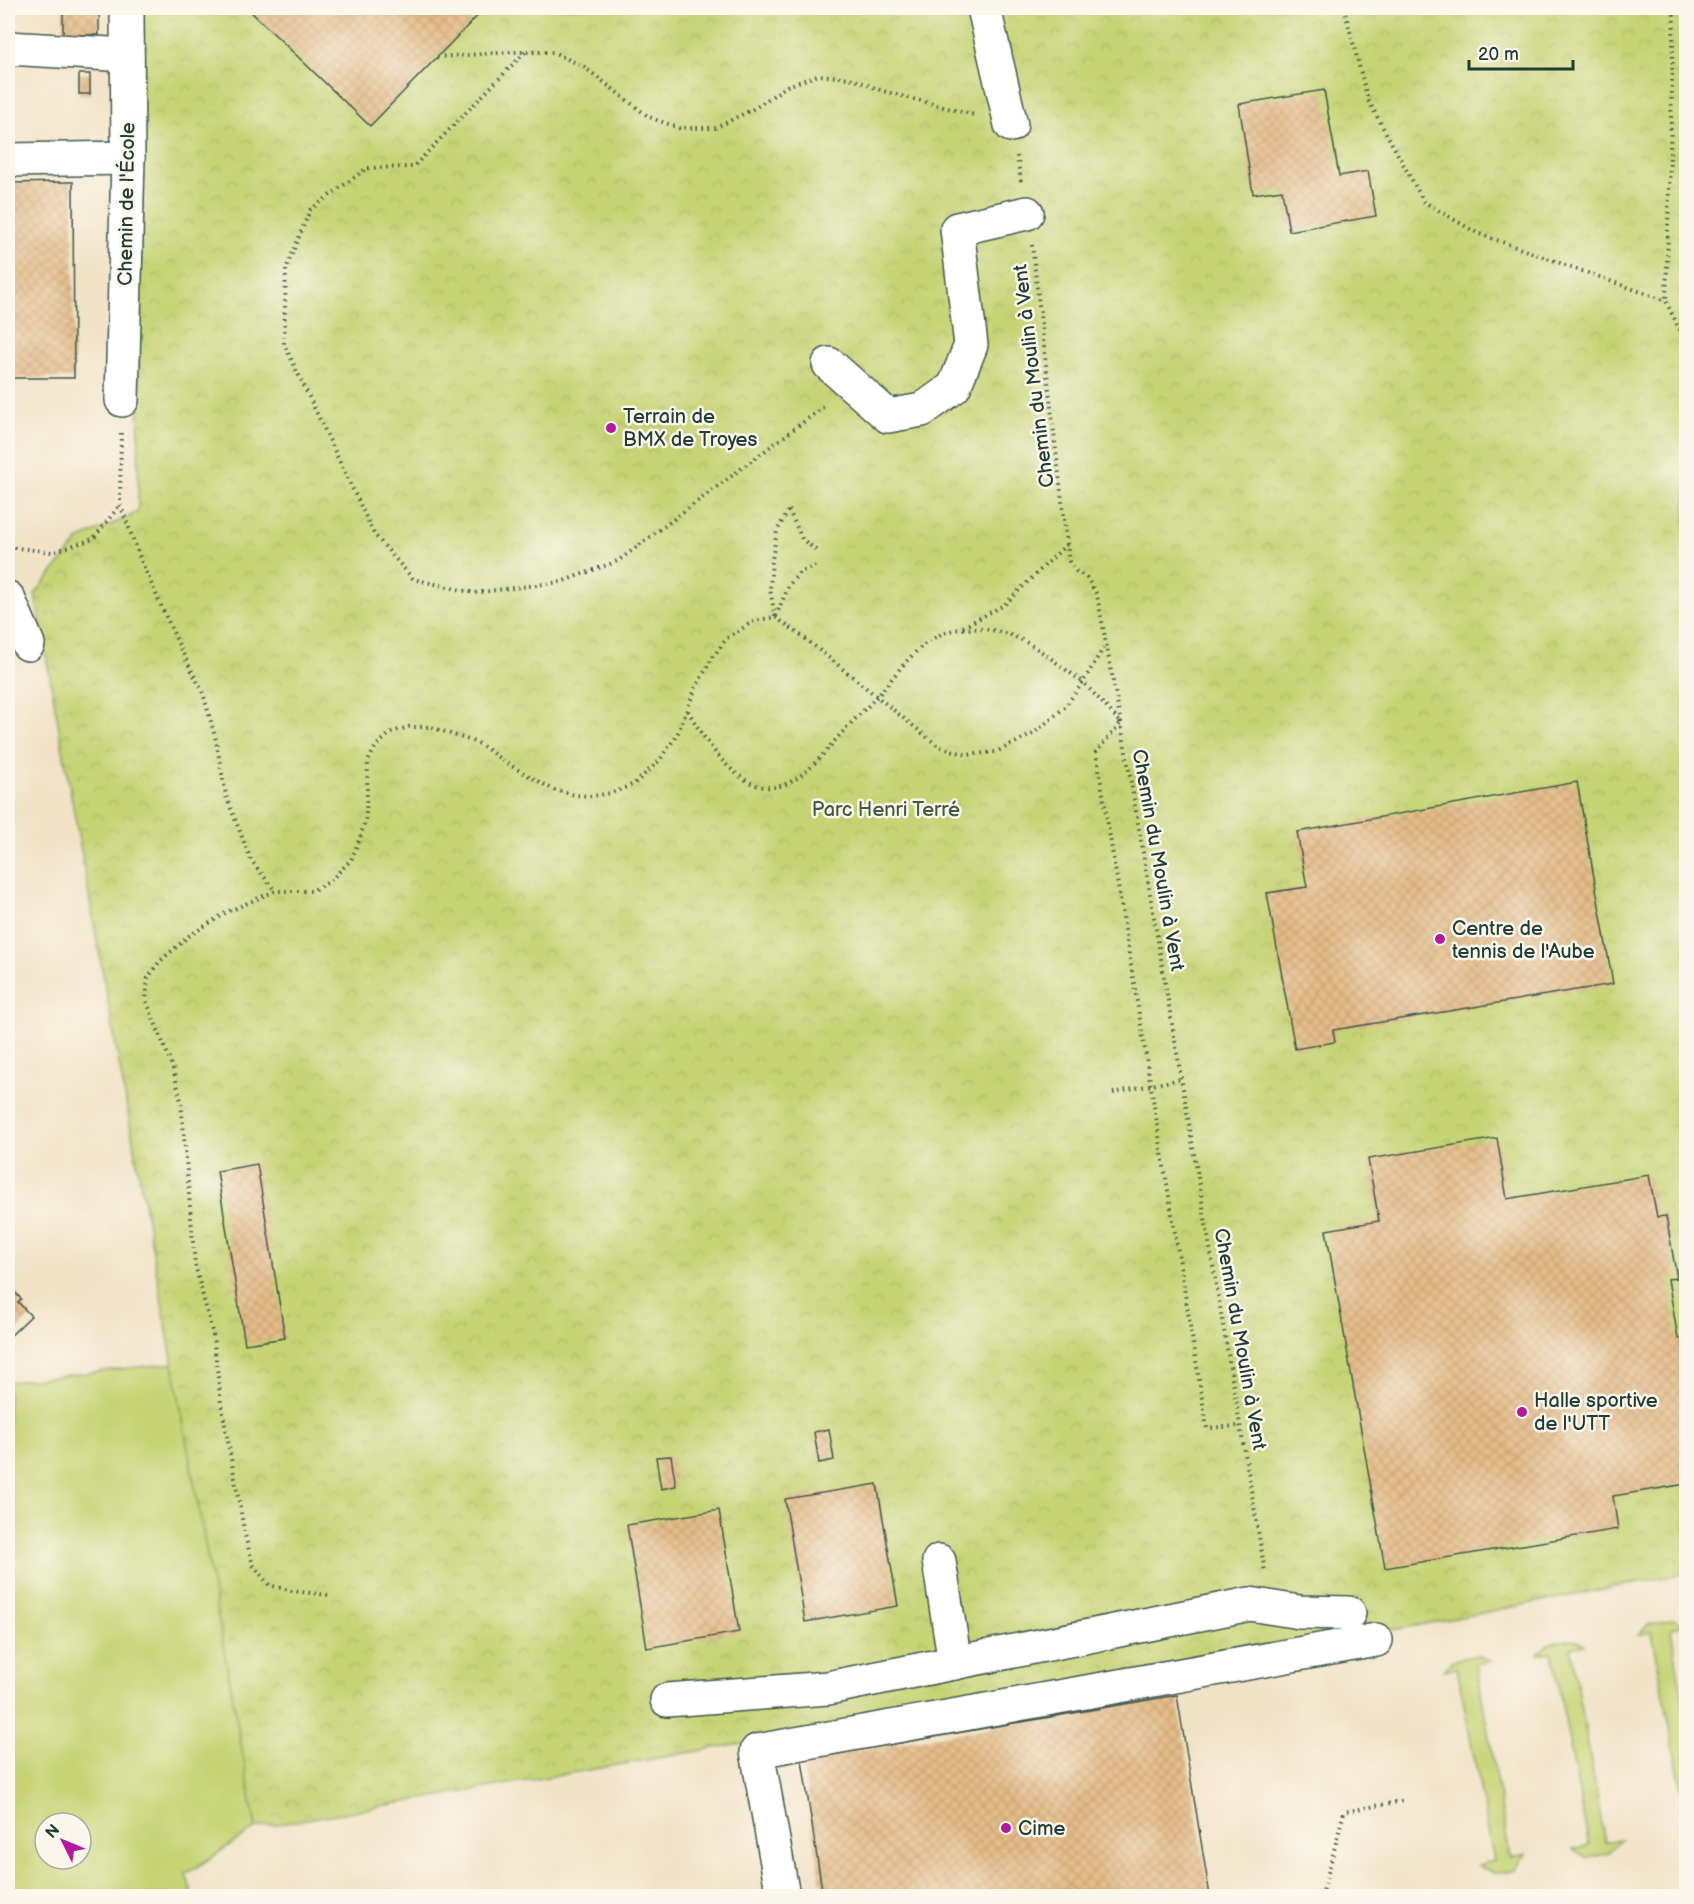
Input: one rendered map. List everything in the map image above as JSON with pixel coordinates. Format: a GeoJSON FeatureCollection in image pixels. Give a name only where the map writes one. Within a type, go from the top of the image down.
{"type":"FeatureCollection","features":[{"type":"Feature","properties":{"kind":"street","name":"Chemin de l'École"},"geometry":{"type":"LineString","coordinates":[[122,400],[128,158],[127,8]]}},
{"type":"Feature","properties":{"kind":"street"},"geometry":{"type":"LineString","coordinates":[[984,8],[1011,125]]}},
{"type":"Feature","properties":{"kind":"street"},"geometry":{"type":"LineString","coordinates":[[8,48],[127,55]]}},
{"type":"Feature","properties":{"kind":"street"},"geometry":{"type":"LineString","coordinates":[[8,160],[128,158]]}},
{"type":"Feature","properties":{"kind":"street"},"geometry":{"type":"LineString","coordinates":[[841,374],[888,416],[922,410],[954,387],[970,345],[957,228],[1026,213]]}},
{"type":"Feature","properties":{"kind":"street"},"geometry":{"type":"LineString","coordinates":[[8,598],[28,644]]}},
{"type":"Feature","properties":{"kind":"street"},"geometry":{"type":"LineString","coordinates":[[939,1562],[955,1663]]}},
{"type":"Feature","properties":{"kind":"street"},"geometry":{"type":"LineString","coordinates":[[667,1700],[828,1688],[1250,1604],[1299,1612],[1349,1612]]}},
{"type":"Feature","properties":{"kind":"street"},"geometry":{"type":"LineString","coordinates":[[783,1896],[758,1751],[1376,1640]]}},
{"type":"Feature","properties":{"kind":"path"},"geometry":{"type":"LineString","coordinates":[[1344,8],[1368,100],[1424,202],[1477,233],[1666,301]]}},
{"type":"Feature","properties":{"kind":"path"},"geometry":{"type":"LineString","coordinates":[[1674,8],[1666,301],[1686,344]]}},
{"type":"Feature","properties":{"kind":"path"},"geometry":{"type":"LineString","coordinates":[[525,52],[413,167],[367,168],[310,210],[286,269],[284,344],[374,534],[413,579],[474,593],[561,582],[618,561],[841,374]]}},
{"type":"Feature","properties":{"kind":"path"},"geometry":{"type":"LineString","coordinates":[[437,57],[553,52],[584,67],[649,117],[679,128],[715,128],[755,108],[787,86],[818,75],[850,78],[883,91],[1011,125]]}},
{"type":"Feature","properties":{"kind":"path","name":"Chemin du Moulin à Vent"},"geometry":{"type":"LineString","coordinates":[[1011,125],[1035,265],[1069,561],[1076,571],[1087,578],[1097,595],[1121,723],[1271,1608]]}},
{"type":"Feature","properties":{"kind":"path"},"geometry":{"type":"LineString","coordinates":[[122,400],[120,504],[181,650],[203,693],[216,740],[226,796],[251,860],[275,891]]}},
{"type":"Feature","properties":{"kind":"path"},"geometry":{"type":"LineString","coordinates":[[8,547],[52,552],[93,539],[120,504]]}},
{"type":"Feature","properties":{"kind":"path"},"geometry":{"type":"LineString","coordinates":[[817,551],[802,539],[789,509],[777,531],[772,559],[770,589],[775,617],[802,636],[938,746],[967,755],[996,752],[1033,734],[1065,707],[1105,645]]}},
{"type":"Feature","properties":{"kind":"path"},"geometry":{"type":"LineString","coordinates":[[687,710],[700,733],[738,777],[766,789],[788,784],[813,765],[908,659],[934,637],[959,629],[1004,605],[1067,544]]}},
{"type":"Feature","properties":{"kind":"path"},"geometry":{"type":"LineString","coordinates":[[775,617],[789,585],[800,572],[815,566]]}},
{"type":"Feature","properties":{"kind":"path"},"geometry":{"type":"LineString","coordinates":[[328,1594],[292,1591],[269,1585],[253,1565],[245,1535],[221,1403],[213,1335],[195,1265],[181,1101],[173,1068],[146,1000],[148,978],[159,962],[189,936],[227,912],[275,891],[311,891],[329,882],[351,860],[366,818],[368,761],[376,746],[392,732],[409,727],[439,729],[480,744],[515,769],[554,790],[593,796],[612,793],[634,784],[659,761],[677,735],[696,687],[727,638],[754,621],[775,617]]}},
{"type":"Feature","properties":{"kind":"path"},"geometry":{"type":"LineString","coordinates":[[959,629],[987,629],[1013,635],[1040,650],[1083,682],[1121,723],[1096,752],[1207,1428],[1240,1426]]}},
{"type":"Feature","properties":{"kind":"path"},"geometry":{"type":"LineString","coordinates":[[1113,1093],[1181,1079]]}},
{"type":"Feature","properties":{"kind":"path"},"geometry":{"type":"LineString","coordinates":[[1322,1896],[1344,1812],[1402,1802]]}},
{"type":"Feature","properties":{"kind":"green space","name":"Parc Henri Terré"},"geometry":{"type":"Polygon","coordinates":[[[142,8],[1686,8],[1686,1573],[1404,1628],[256,1828],[35,594],[80,539],[138,512],[142,8]]]}},
{"type":"Feature","properties":{"kind":"green space"},"geometry":{"type":"Polygon","coordinates":[[[173,1363],[256,1828],[186,1874],[193,1896],[8,1896],[8,1382],[173,1363]]]}},
{"type":"Feature","properties":{"kind":"green space"},"geometry":{"type":"Polygon","coordinates":[[[1673,1619],[1685,1625],[1671,1629],[1686,1719],[1686,1813],[1652,1632],[1638,1635],[1648,1625],[1673,1619]]]}},
{"type":"Feature","properties":{"kind":"green space"},"geometry":{"type":"Polygon","coordinates":[[[1573,1639],[1585,1645],[1571,1648],[1605,1842],[1621,1839],[1609,1853],[1588,1858],[1572,1849],[1589,1845],[1552,1652],[1538,1654],[1548,1644],[1573,1639]]]}},
{"type":"Feature","properties":{"kind":"green space"},"geometry":{"type":"Polygon","coordinates":[[[1478,1655],[1491,1661],[1476,1664],[1510,1857],[1526,1854],[1515,1869],[1494,1874],[1478,1865],[1494,1861],[1457,1668],[1443,1670],[1453,1660],[1478,1655]]]}},
{"type":"Feature","properties":{"kind":"building"},"geometry":{"type":"Polygon","coordinates":[[[63,8],[99,8],[99,35],[63,35],[63,8]]]}},
{"type":"Feature","properties":{"kind":"building"},"geometry":{"type":"Polygon","coordinates":[[[247,8],[485,8],[370,126],[247,8]]]}},
{"type":"Feature","properties":{"kind":"building"},"geometry":{"type":"Polygon","coordinates":[[[79,74],[90,74],[90,94],[79,94],[79,74]]]}},
{"type":"Feature","properties":{"kind":"building"},"geometry":{"type":"Polygon","coordinates":[[[1324,90],[1339,176],[1368,171],[1376,216],[1289,231],[1282,190],[1253,194],[1239,104],[1324,90]]]}},
{"type":"Feature","properties":{"kind":"building"},"geometry":{"type":"Polygon","coordinates":[[[73,182],[74,378],[8,378],[8,183],[73,182]]]}},
{"type":"Feature","properties":{"kind":"building","name":"Centre de tennis de l'Aube"},"geometry":{"type":"Polygon","coordinates":[[[1577,782],[1613,984],[1333,1030],[1335,1042],[1295,1049],[1267,893],[1307,887],[1297,832],[1577,782]]]}},
{"type":"Feature","properties":{"kind":"building","name":"Halle sportive de l'UTT"},"geometry":{"type":"Polygon","coordinates":[[[1497,1138],[1507,1199],[1649,1175],[1657,1217],[1666,1216],[1677,1278],[1668,1279],[1678,1339],[1686,1338],[1686,1484],[1613,1496],[1618,1529],[1385,1568],[1326,1230],[1379,1221],[1368,1159],[1497,1138]]]}},
{"type":"Feature","properties":{"kind":"building"},"geometry":{"type":"Polygon","coordinates":[[[257,1164],[285,1338],[245,1344],[217,1171],[257,1164]]]}},
{"type":"Feature","properties":{"kind":"building"},"geometry":{"type":"Polygon","coordinates":[[[13,1290],[21,1299],[18,1302],[31,1316],[8,1338],[8,1291],[10,1293],[13,1290]]]}},
{"type":"Feature","properties":{"kind":"building"},"geometry":{"type":"Polygon","coordinates":[[[829,1429],[834,1460],[819,1463],[814,1432],[829,1429]]]}},
{"type":"Feature","properties":{"kind":"building"},"geometry":{"type":"Polygon","coordinates":[[[671,1456],[676,1486],[661,1489],[656,1457],[671,1456]]]}},
{"type":"Feature","properties":{"kind":"building"},"geometry":{"type":"Polygon","coordinates":[[[877,1484],[898,1606],[805,1622],[785,1499],[877,1484]]]}},
{"type":"Feature","properties":{"kind":"building"},"geometry":{"type":"Polygon","coordinates":[[[719,1510],[739,1632],[647,1648],[627,1525],[719,1510]]]}},
{"type":"Feature","properties":{"kind":"building","name":"Cime"},"geometry":{"type":"Polygon","coordinates":[[[1177,1695],[1210,1896],[823,1896],[802,1760],[1177,1695]]]}},
{"type":"Feature","properties":{"kind":"place","name":"Terrain de BMX de Troyes"},"geometry":{"type":"Point","coordinates":[611,428]}},
{"type":"Feature","properties":{"kind":"place","name":"Centre de tennis de l'Aube"},"geometry":{"type":"Point","coordinates":[1440,939]}},
{"type":"Feature","properties":{"kind":"place","name":"Halle sportive de l'UTT"},"geometry":{"type":"Point","coordinates":[1522,1412]}},
{"type":"Feature","properties":{"kind":"place","name":"Cime"},"geometry":{"type":"Point","coordinates":[1006,1828]}}]}
